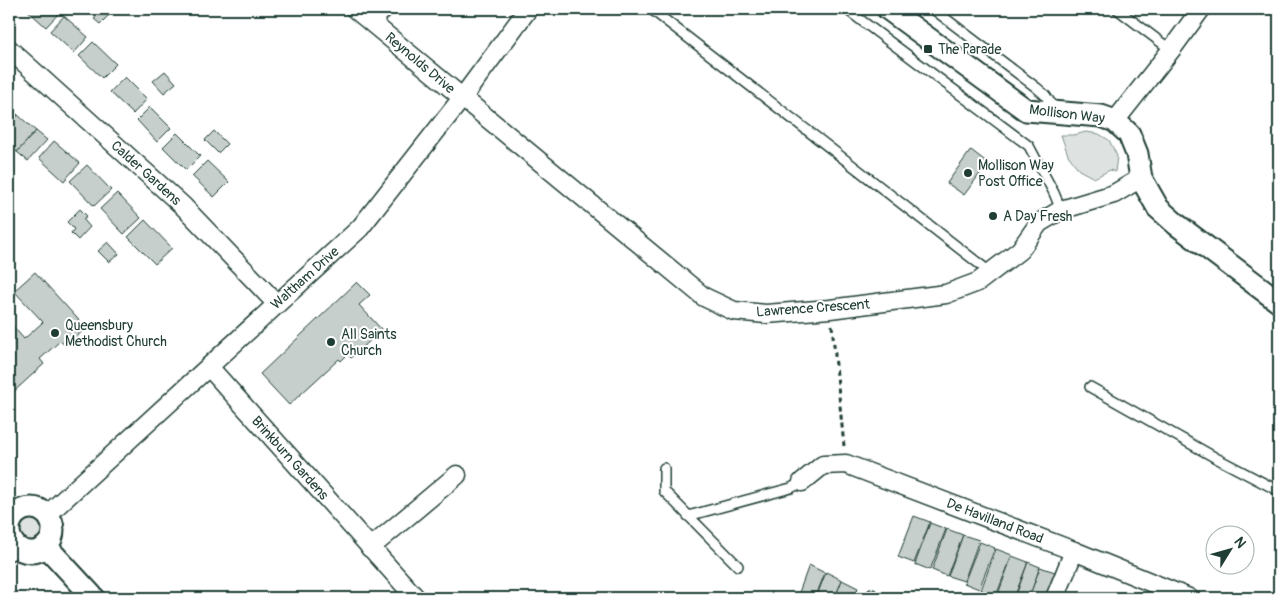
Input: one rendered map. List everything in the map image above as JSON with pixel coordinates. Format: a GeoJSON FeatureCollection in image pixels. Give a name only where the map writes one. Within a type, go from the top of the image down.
{"type":"FeatureCollection","features":[{"type":"Feature","properties":{"kind":"street","name":"Reynolds Drive"},"geometry":{"type":"LineString","coordinates":[[355,9],[462,98]]}},
{"type":"Feature","properties":{"kind":"street","name":"Waltham Drive"},"geometry":{"type":"LineString","coordinates":[[47,515],[360,228],[462,98],[528,9]]}},
{"type":"Feature","properties":{"kind":"street","name":"Mollison Way"},"geometry":{"type":"LineString","coordinates":[[888,9],[1026,110],[1101,116],[1115,121],[1129,134],[1137,154],[1141,178],[1158,208],[1176,224],[1279,302]]}},
{"type":"Feature","properties":{"kind":"street"},"geometry":{"type":"LineString","coordinates":[[1115,121],[1201,9]]}},
{"type":"Feature","properties":{"kind":"street","name":"Calder Gardens"},"geometry":{"type":"LineString","coordinates":[[9,49],[183,206],[276,304]]}},
{"type":"Feature","properties":{"kind":"street","name":"Lawrence Crescent"},"geometry":{"type":"LineString","coordinates":[[462,98],[704,297],[734,311],[766,314],[830,309],[946,294],[978,282],[1020,250],[1040,224],[1061,210],[1114,194],[1141,178]]}},
{"type":"Feature","properties":{"kind":"street","name":"Brinkburn Gardens"},"geometry":{"type":"LineString","coordinates":[[209,367],[416,598]]}},
{"type":"Feature","properties":{"kind":"street","name":"De Havilland Road"},"geometry":{"type":"LineString","coordinates":[[802,482],[823,466],[846,464],[1074,551],[1189,598]]}},
{"type":"Feature","properties":{"kind":"street"},"geometry":{"type":"LineString","coordinates":[[370,548],[456,475]]}},
{"type":"Feature","properties":{"kind":"street"},"geometry":{"type":"LineString","coordinates":[[32,508],[41,510],[47,515],[52,522],[53,531],[52,539],[46,546],[39,551],[30,552],[12,548],[9,529],[13,509],[32,508]]}},
{"type":"Feature","properties":{"kind":"street"},"geometry":{"type":"LineString","coordinates":[[46,546],[94,598]]}},
{"type":"Feature","properties":{"kind":"street"},"geometry":{"type":"LineString","coordinates":[[1055,598],[1074,551]]}},
{"type":"Feature","properties":{"kind":"lane"},"geometry":{"type":"LineString","coordinates":[[375,25],[389,9]]}},
{"type":"Feature","properties":{"kind":"lane"},"geometry":{"type":"LineString","coordinates":[[651,9],[991,272]]}},
{"type":"Feature","properties":{"kind":"lane"},"geometry":{"type":"LineString","coordinates":[[846,9],[1029,146],[1061,210]]}},
{"type":"Feature","properties":{"kind":"lane"},"geometry":{"type":"LineString","coordinates":[[933,9],[1037,88],[1045,95],[1058,113]]}},
{"type":"Feature","properties":{"kind":"lane"},"geometry":{"type":"LineString","coordinates":[[1117,9],[1171,50]]}},
{"type":"Feature","properties":{"kind":"lane"},"geometry":{"type":"LineString","coordinates":[[1090,387],[1279,491]]}},
{"type":"Feature","properties":{"kind":"lane"},"geometry":{"type":"LineString","coordinates":[[664,468],[664,491],[738,566]]}},
{"type":"Feature","properties":{"kind":"lane"},"geometry":{"type":"LineString","coordinates":[[688,516],[791,488],[802,482]]}},
{"type":"Feature","properties":{"kind":"path"},"geometry":{"type":"LineString","coordinates":[[830,309],[846,464]]}},
{"type":"Feature","properties":{"kind":"shaded area"},"geometry":{"type":"Polygon","coordinates":[[[1086,132],[1099,134],[1109,140],[1117,156],[1115,172],[1110,170],[1094,178],[1079,170],[1068,155],[1061,135],[1074,135],[1086,132]]]}},
{"type":"Feature","properties":{"kind":"shaded area"},"geometry":{"type":"Polygon","coordinates":[[[33,516],[42,520],[46,529],[42,538],[33,542],[24,538],[20,529],[24,520],[33,516]]]}},
{"type":"Feature","properties":{"kind":"building"},"geometry":{"type":"Polygon","coordinates":[[[26,9],[56,9],[60,12],[46,27],[26,9]]]}},
{"type":"Feature","properties":{"kind":"building"},"geometry":{"type":"Polygon","coordinates":[[[104,9],[109,9],[112,12],[100,24],[94,19],[104,9]]]}},
{"type":"Feature","properties":{"kind":"building"},"geometry":{"type":"Polygon","coordinates":[[[119,9],[129,9],[125,14],[119,9]]]}},
{"type":"Feature","properties":{"kind":"building"},"geometry":{"type":"Polygon","coordinates":[[[64,16],[88,37],[74,53],[50,31],[64,16]]]}},
{"type":"Feature","properties":{"kind":"building"},"geometry":{"type":"Polygon","coordinates":[[[93,42],[116,64],[102,78],[79,56],[93,42]]]}},
{"type":"Feature","properties":{"kind":"building"},"geometry":{"type":"Polygon","coordinates":[[[165,71],[176,83],[164,93],[153,81],[165,71]]]}},
{"type":"Feature","properties":{"kind":"building"},"geometry":{"type":"Polygon","coordinates":[[[125,77],[147,99],[133,114],[110,92],[125,77]]]}},
{"type":"Feature","properties":{"kind":"building"},"geometry":{"type":"Polygon","coordinates":[[[9,107],[18,115],[9,126],[9,107]]]}},
{"type":"Feature","properties":{"kind":"building"},"geometry":{"type":"Polygon","coordinates":[[[150,107],[171,128],[157,142],[137,120],[150,107]]]}},
{"type":"Feature","properties":{"kind":"building"},"geometry":{"type":"Polygon","coordinates":[[[18,115],[36,131],[17,152],[9,145],[9,126],[18,115]]]}},
{"type":"Feature","properties":{"kind":"building"},"geometry":{"type":"Polygon","coordinates":[[[36,131],[47,140],[28,161],[17,152],[36,131]]]}},
{"type":"Feature","properties":{"kind":"building"},"geometry":{"type":"Polygon","coordinates":[[[214,131],[227,144],[218,153],[205,140],[214,131]]]}},
{"type":"Feature","properties":{"kind":"building"},"geometry":{"type":"Polygon","coordinates":[[[177,133],[200,156],[186,170],[163,147],[177,133]]]}},
{"type":"Feature","properties":{"kind":"building"},"geometry":{"type":"Polygon","coordinates":[[[54,141],[80,163],[64,181],[39,158],[54,141]]]}},
{"type":"Feature","properties":{"kind":"building","name":"Mollison Way Post Office"},"geometry":{"type":"Polygon","coordinates":[[[971,150],[988,163],[964,195],[947,183],[971,150]]]}},
{"type":"Feature","properties":{"kind":"building"},"geometry":{"type":"Polygon","coordinates":[[[207,161],[229,182],[214,197],[192,176],[207,161]]]}},
{"type":"Feature","properties":{"kind":"building"},"geometry":{"type":"Polygon","coordinates":[[[87,165],[111,190],[94,206],[70,181],[87,165]]]}},
{"type":"Feature","properties":{"kind":"building"},"geometry":{"type":"Polygon","coordinates":[[[117,193],[141,218],[124,234],[100,209],[117,193]]]}},
{"type":"Feature","properties":{"kind":"building"},"geometry":{"type":"Polygon","coordinates":[[[80,209],[87,216],[83,219],[90,227],[78,240],[71,233],[74,229],[67,222],[80,209]]]}},
{"type":"Feature","properties":{"kind":"building"},"geometry":{"type":"Polygon","coordinates":[[[145,220],[172,248],[155,264],[128,237],[145,220]]]}},
{"type":"Feature","properties":{"kind":"building"},"geometry":{"type":"Polygon","coordinates":[[[108,242],[119,254],[109,262],[98,251],[108,242]]]}},
{"type":"Feature","properties":{"kind":"building","name":"Queensbury Methodist Church"},"geometry":{"type":"Polygon","coordinates":[[[35,272],[86,328],[66,346],[60,341],[40,359],[44,364],[9,396],[9,326],[11,324],[24,339],[43,322],[14,291],[35,272]]]}},
{"type":"Feature","properties":{"kind":"building","name":"All Saints Church"},"geometry":{"type":"Polygon","coordinates":[[[357,282],[370,295],[359,305],[382,330],[351,358],[348,354],[341,361],[339,359],[289,405],[260,374],[357,282]]]}},
{"type":"Feature","properties":{"kind":"building"},"geometry":{"type":"Polygon","coordinates":[[[914,516],[930,522],[914,563],[898,557],[914,516]]]}},
{"type":"Feature","properties":{"kind":"building"},"geometry":{"type":"Polygon","coordinates":[[[930,523],[946,529],[930,570],[915,564],[930,523]]]}},
{"type":"Feature","properties":{"kind":"building"},"geometry":{"type":"Polygon","coordinates":[[[947,529],[963,535],[947,576],[932,570],[947,529]]]}},
{"type":"Feature","properties":{"kind":"building"},"geometry":{"type":"Polygon","coordinates":[[[963,535],[979,540],[964,581],[948,576],[963,535]]]}},
{"type":"Feature","properties":{"kind":"building"},"geometry":{"type":"Polygon","coordinates":[[[980,542],[995,548],[979,589],[964,583],[980,542]]]}},
{"type":"Feature","properties":{"kind":"building"},"geometry":{"type":"Polygon","coordinates":[[[996,549],[1012,555],[996,596],[981,590],[996,549]]]}},
{"type":"Feature","properties":{"kind":"building"},"geometry":{"type":"Polygon","coordinates":[[[1012,556],[1028,562],[1014,598],[1000,598],[997,597],[1012,556]]]}},
{"type":"Feature","properties":{"kind":"building"},"geometry":{"type":"Polygon","coordinates":[[[1028,562],[1040,567],[1029,598],[1015,598],[1028,562]]]}},
{"type":"Feature","properties":{"kind":"building"},"geometry":{"type":"Polygon","coordinates":[[[809,565],[825,573],[815,598],[797,598],[809,565]]]}},
{"type":"Feature","properties":{"kind":"building"},"geometry":{"type":"Polygon","coordinates":[[[1040,567],[1055,572],[1045,598],[1029,598],[1040,567]]]}},
{"type":"Feature","properties":{"kind":"building"},"geometry":{"type":"Polygon","coordinates":[[[826,572],[842,580],[835,598],[816,598],[826,572]]]}},
{"type":"Feature","properties":{"kind":"building"},"geometry":{"type":"Polygon","coordinates":[[[842,580],[858,588],[854,598],[835,598],[842,580]]]}},
{"type":"Feature","properties":{"kind":"place","name":"The Parade"},"geometry":{"type":"Point","coordinates":[928,49]}},
{"type":"Feature","properties":{"kind":"place","name":"Mollison Way Post Office"},"geometry":{"type":"Point","coordinates":[968,173]}},
{"type":"Feature","properties":{"kind":"place","name":"A Day Fresh"},"geometry":{"type":"Point","coordinates":[993,216]}},
{"type":"Feature","properties":{"kind":"place","name":"Queensbury Methodist Church"},"geometry":{"type":"Point","coordinates":[55,333]}},
{"type":"Feature","properties":{"kind":"place","name":"All Saints Church"},"geometry":{"type":"Point","coordinates":[331,342]}}]}
